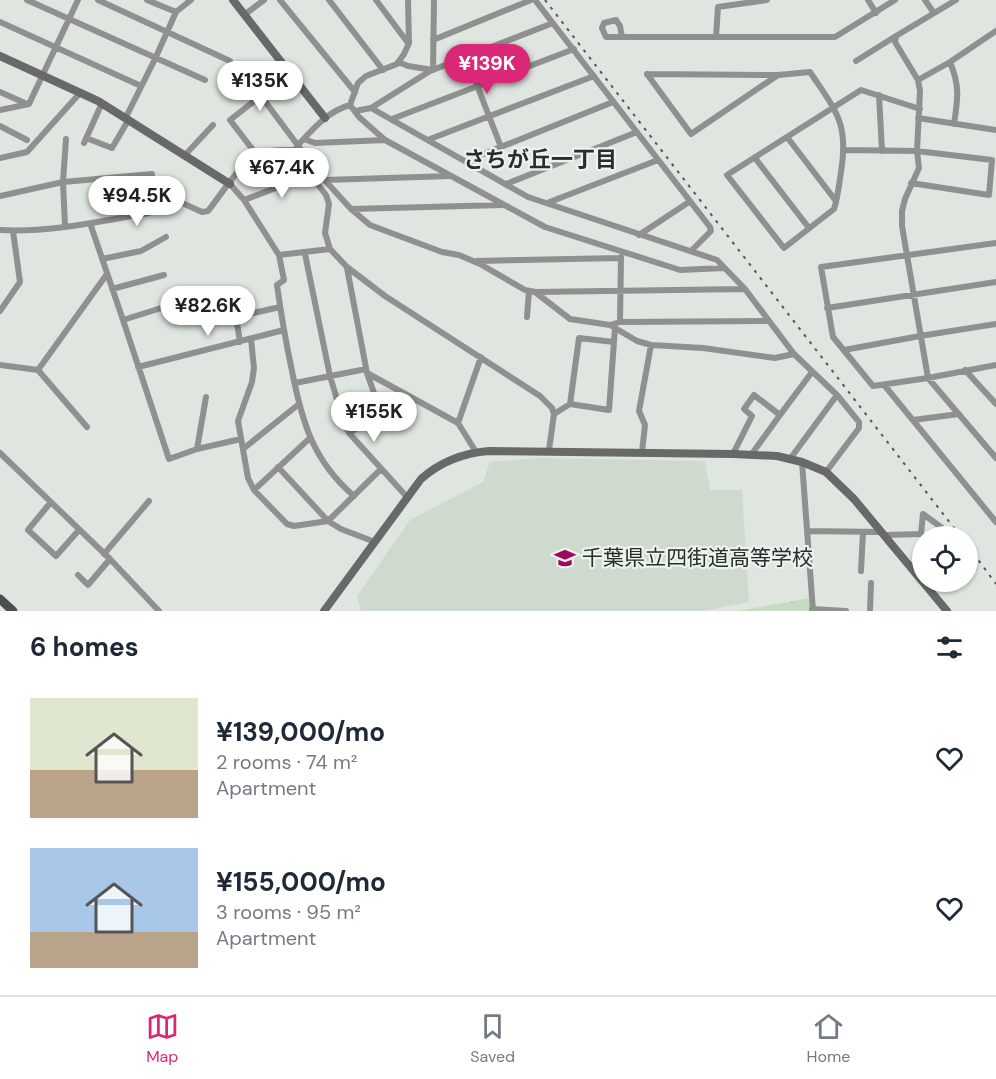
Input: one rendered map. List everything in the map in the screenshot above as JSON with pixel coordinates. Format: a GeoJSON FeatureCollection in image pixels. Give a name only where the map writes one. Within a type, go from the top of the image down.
{"type":"FeatureCollection","features":[{"type":"Feature","properties":{"kind":"main road"},"geometry":{"type":"LineString","coordinates":[[0,599],[13,611]]}},
{"type":"Feature","properties":{"kind":"street"},"geometry":{"type":"LineString","coordinates":[[27,0],[205,80]]}},
{"type":"Feature","properties":{"kind":"street"},"geometry":{"type":"LineString","coordinates":[[27,105],[78,0]]}},
{"type":"Feature","properties":{"kind":"street"},"geometry":{"type":"LineString","coordinates":[[98,0],[230,61]]}},
{"type":"Feature","properties":{"kind":"street"},"geometry":{"type":"LineString","coordinates":[[147,0],[176,12]]}},
{"type":"Feature","properties":{"kind":"street"},"geometry":{"type":"LineString","coordinates":[[233,0],[325,118]]}},
{"type":"Feature","properties":{"kind":"street"},"geometry":{"type":"LineString","coordinates":[[244,15],[264,0]]}},
{"type":"Feature","properties":{"kind":"street"},"geometry":{"type":"LineString","coordinates":[[280,0],[354,92]]}},
{"type":"Feature","properties":{"kind":"street"},"geometry":{"type":"LineString","coordinates":[[329,0],[382,70]]}},
{"type":"Feature","properties":{"kind":"street"},"geometry":{"type":"LineString","coordinates":[[376,0],[409,43]]}},
{"type":"Feature","properties":{"kind":"street"},"geometry":{"type":"LineString","coordinates":[[350,105],[358,83],[366,76],[399,62],[409,43],[408,0]]}},
{"type":"Feature","properties":{"kind":"street"},"geometry":{"type":"LineString","coordinates":[[433,70],[434,2],[442,0]]}},
{"type":"Feature","properties":{"kind":"street"},"geometry":{"type":"LineString","coordinates":[[433,40],[533,0],[574,49],[710,227],[711,231],[691,251]]}},
{"type":"Feature","properties":{"kind":"street"},"geometry":{"type":"LineString","coordinates":[[716,37],[718,7],[767,0]]}},
{"type":"Feature","properties":{"kind":"street"},"geometry":{"type":"LineString","coordinates":[[868,0],[876,13]]}},
{"type":"Feature","properties":{"kind":"street"},"geometry":{"type":"LineString","coordinates":[[622,37],[835,37],[895,0]]}},
{"type":"Feature","properties":{"kind":"street"},"geometry":{"type":"LineString","coordinates":[[925,0],[934,12]]}},
{"type":"Feature","properties":{"kind":"street"},"geometry":{"type":"LineString","coordinates":[[856,61],[956,0]]}},
{"type":"Feature","properties":{"kind":"street"},"geometry":{"type":"LineString","coordinates":[[102,103],[85,140],[112,148],[176,12],[187,1]]}},
{"type":"Feature","properties":{"kind":"street"},"geometry":{"type":"LineString","coordinates":[[0,22],[141,86]]}},
{"type":"Feature","properties":{"kind":"street"},"geometry":{"type":"LineString","coordinates":[[355,111],[371,108],[433,70],[553,23]]}},
{"type":"Feature","properties":{"kind":"street"},"geometry":{"type":"LineString","coordinates":[[918,80],[996,31]]}},
{"type":"Feature","properties":{"kind":"street"},"geometry":{"type":"LineString","coordinates":[[896,36],[895,42],[918,80],[920,90],[917,151],[919,168],[911,183],[902,211],[928,378],[996,457]]}},
{"type":"Feature","properties":{"kind":"street"},"geometry":{"type":"LineString","coordinates":[[392,119],[574,49]]}},
{"type":"Feature","properties":{"kind":"street"},"geometry":{"type":"LineString","coordinates":[[0,56],[102,103],[128,118],[230,184],[244,200],[279,255],[284,280],[277,285],[280,307],[299,404],[310,438],[332,475],[354,495]]}},
{"type":"Feature","properties":{"kind":"street"},"geometry":{"type":"LineString","coordinates":[[466,57],[501,147]]}},
{"type":"Feature","properties":{"kind":"street"},"geometry":{"type":"LineString","coordinates":[[399,62],[408,66],[433,70]]}},
{"type":"Feature","properties":{"kind":"street"},"geometry":{"type":"LineString","coordinates":[[950,62],[957,79],[959,96],[954,124]]}},
{"type":"Feature","properties":{"kind":"street"},"geometry":{"type":"LineString","coordinates":[[778,75],[691,134],[647,74],[778,75],[810,72],[834,108],[843,130],[845,150],[834,209],[784,248],[727,175],[834,108],[861,90],[920,109]]}},
{"type":"Feature","properties":{"kind":"street"},"geometry":{"type":"LineString","coordinates":[[256,154],[230,120],[290,73]]}},
{"type":"Feature","properties":{"kind":"street"},"geometry":{"type":"LineString","coordinates":[[430,140],[594,76]]}},
{"type":"Feature","properties":{"kind":"street"},"geometry":{"type":"LineString","coordinates":[[0,92],[27,105]]}},
{"type":"Feature","properties":{"kind":"street"},"geometry":{"type":"LineString","coordinates":[[0,158],[27,152],[80,93]]}},
{"type":"Feature","properties":{"kind":"street"},"geometry":{"type":"LineString","coordinates":[[879,95],[882,151]]}},
{"type":"Feature","properties":{"kind":"street"},"geometry":{"type":"LineString","coordinates":[[261,96],[297,147],[351,209],[370,225],[473,261],[532,291],[570,319],[615,325],[769,321]]}},
{"type":"Feature","properties":{"kind":"street"},"geometry":{"type":"LineString","coordinates":[[466,161],[614,102]]}},
{"type":"Feature","properties":{"kind":"street"},"geometry":{"type":"LineString","coordinates":[[0,110],[27,105]]}},
{"type":"Feature","properties":{"kind":"street"},"geometry":{"type":"LineString","coordinates":[[350,105],[338,108],[325,118],[297,147],[296,156],[326,195],[329,204],[325,233],[330,249],[347,267],[385,296],[540,396],[552,408],[554,414],[549,450]]}},
{"type":"Feature","properties":{"kind":"street"},"geometry":{"type":"LineString","coordinates":[[350,105],[359,117],[385,140],[545,227],[680,270],[724,268]]}},
{"type":"Feature","properties":{"kind":"street"},"geometry":{"type":"LineString","coordinates":[[371,108],[528,197],[717,260],[746,290],[794,354],[837,395],[860,422],[859,428],[826,472]]}},
{"type":"Feature","properties":{"kind":"street"},"geometry":{"type":"LineString","coordinates":[[918,118],[996,130]]}},
{"type":"Feature","properties":{"kind":"street"},"geometry":{"type":"LineString","coordinates":[[185,155],[213,125]]}},
{"type":"Feature","properties":{"kind":"street"},"geometry":{"type":"LineString","coordinates":[[0,126],[27,140]]}},
{"type":"Feature","properties":{"kind":"street"},"geometry":{"type":"LineString","coordinates":[[506,184],[637,132]]}},
{"type":"Feature","properties":{"kind":"street"},"geometry":{"type":"LineString","coordinates":[[788,137],[836,201]]}},
{"type":"Feature","properties":{"kind":"street"},"geometry":{"type":"LineString","coordinates":[[65,226],[63,182],[66,139]]}},
{"type":"Feature","properties":{"kind":"street"},"geometry":{"type":"LineString","coordinates":[[304,139],[315,143],[385,140]]}},
{"type":"Feature","properties":{"kind":"street"},"geometry":{"type":"LineString","coordinates":[[151,198],[171,198],[202,212],[208,211],[233,177],[256,154],[297,147]]}},
{"type":"Feature","properties":{"kind":"street"},"geometry":{"type":"LineString","coordinates":[[845,150],[917,151],[992,160],[989,195],[911,183]]}},
{"type":"Feature","properties":{"kind":"street"},"geometry":{"type":"LineString","coordinates":[[755,158],[809,228]]}},
{"type":"Feature","properties":{"kind":"street"},"geometry":{"type":"LineString","coordinates":[[547,203],[658,160]]}},
{"type":"Feature","properties":{"kind":"street"},"geometry":{"type":"LineString","coordinates":[[0,196],[63,182],[152,174],[149,213],[65,226],[0,230]]}},
{"type":"Feature","properties":{"kind":"street"},"geometry":{"type":"LineString","coordinates":[[244,200],[310,175]]}},
{"type":"Feature","properties":{"kind":"street"},"geometry":{"type":"LineString","coordinates":[[325,180],[450,176]]}},
{"type":"Feature","properties":{"kind":"street"},"geometry":{"type":"LineString","coordinates":[[639,235],[689,202]]}},
{"type":"Feature","properties":{"kind":"street"},"geometry":{"type":"LineString","coordinates":[[351,209],[505,205]]}},
{"type":"Feature","properties":{"kind":"street"},"geometry":{"type":"LineString","coordinates":[[90,223],[169,459],[197,449],[241,439]]}},
{"type":"Feature","properties":{"kind":"street"},"geometry":{"type":"LineString","coordinates":[[0,311],[20,282],[13,231]]}},
{"type":"Feature","properties":{"kind":"street"},"geometry":{"type":"LineString","coordinates":[[102,259],[141,251],[166,237]]}},
{"type":"Feature","properties":{"kind":"street"},"geometry":{"type":"LineString","coordinates":[[996,243],[821,267],[833,337],[873,386],[885,386],[996,365]]}},
{"type":"Feature","properties":{"kind":"street"},"geometry":{"type":"LineString","coordinates":[[279,255],[305,254],[330,249]]}},
{"type":"Feature","properties":{"kind":"street"},"geometry":{"type":"LineString","coordinates":[[473,261],[619,258],[627,253]]}},
{"type":"Feature","properties":{"kind":"street"},"geometry":{"type":"LineString","coordinates":[[305,254],[330,376],[344,423],[349,433],[407,497]]}},
{"type":"Feature","properties":{"kind":"street"},"geometry":{"type":"LineString","coordinates":[[554,414],[570,404],[609,410],[620,290],[619,258]]}},
{"type":"Feature","properties":{"kind":"street"},"geometry":{"type":"LineString","coordinates":[[347,267],[366,371],[380,410],[379,416],[349,433]]}},
{"type":"Feature","properties":{"kind":"street"},"geometry":{"type":"LineString","coordinates":[[38,370],[107,274]]}},
{"type":"Feature","properties":{"kind":"street"},"geometry":{"type":"LineString","coordinates":[[112,289],[164,275]]}},
{"type":"Feature","properties":{"kind":"street"},"geometry":{"type":"LineString","coordinates":[[827,308],[996,282]]}},
{"type":"Feature","properties":{"kind":"street"},"geometry":{"type":"LineString","coordinates":[[532,291],[746,290]]}},
{"type":"Feature","properties":{"kind":"street"},"geometry":{"type":"LineString","coordinates":[[527,317],[532,291]]}},
{"type":"Feature","properties":{"kind":"street"},"geometry":{"type":"LineString","coordinates":[[123,320],[196,297]]}},
{"type":"Feature","properties":{"kind":"street"},"geometry":{"type":"LineString","coordinates":[[240,342],[236,317],[280,307]]}},
{"type":"Feature","properties":{"kind":"street"},"geometry":{"type":"LineString","coordinates":[[844,350],[996,324]]}},
{"type":"Feature","properties":{"kind":"street"},"geometry":{"type":"LineString","coordinates":[[615,325],[637,341],[651,345],[703,348],[775,358],[794,354]]}},
{"type":"Feature","properties":{"kind":"street"},"geometry":{"type":"LineString","coordinates":[[138,367],[284,330]]}},
{"type":"Feature","properties":{"kind":"street"},"geometry":{"type":"LineString","coordinates":[[570,404],[579,338],[614,342]]}},
{"type":"Feature","properties":{"kind":"street"},"geometry":{"type":"LineString","coordinates":[[250,339],[254,368],[252,382],[238,421],[248,478],[254,490],[287,524],[294,526],[328,521],[381,469]]}},
{"type":"Feature","properties":{"kind":"street"},"geometry":{"type":"LineString","coordinates":[[642,452],[645,425],[639,411],[651,345]]}},
{"type":"Feature","properties":{"kind":"street"},"geometry":{"type":"LineString","coordinates":[[458,423],[482,357]]}},
{"type":"Feature","properties":{"kind":"street"},"geometry":{"type":"LineString","coordinates":[[0,365],[38,370],[87,427]]}},
{"type":"Feature","properties":{"kind":"street"},"geometry":{"type":"LineString","coordinates":[[965,370],[996,404]]}},
{"type":"Feature","properties":{"kind":"street"},"geometry":{"type":"LineString","coordinates":[[295,383],[366,371],[458,423],[476,452]]}},
{"type":"Feature","properties":{"kind":"street"},"geometry":{"type":"LineString","coordinates":[[751,455],[812,372]]}},
{"type":"Feature","properties":{"kind":"street"},"geometry":{"type":"LineString","coordinates":[[885,386],[996,522]]}},
{"type":"Feature","properties":{"kind":"street"},"geometry":{"type":"LineString","coordinates":[[733,454],[752,416],[744,409],[754,395],[780,415]]}},
{"type":"Feature","properties":{"kind":"street"},"geometry":{"type":"LineString","coordinates":[[789,459],[837,395]]}},
{"type":"Feature","properties":{"kind":"street"},"geometry":{"type":"LineString","coordinates":[[197,449],[206,397]]}},
{"type":"Feature","properties":{"kind":"street"},"geometry":{"type":"LineString","coordinates":[[243,449],[299,404]]}},
{"type":"Feature","properties":{"kind":"street"},"geometry":{"type":"LineString","coordinates":[[913,420],[959,414]]}},
{"type":"Feature","properties":{"kind":"street"},"geometry":{"type":"LineString","coordinates":[[254,490],[310,438]]}},
{"type":"Feature","properties":{"kind":"street"},"geometry":{"type":"LineString","coordinates":[[324,611],[407,497],[432,469],[447,461],[476,452],[549,450],[733,454],[777,456],[802,462],[826,472],[854,499],[912,568]]}},
{"type":"Feature","properties":{"kind":"street"},"geometry":{"type":"LineString","coordinates":[[0,453],[107,556],[159,611]]}},
{"type":"Feature","properties":{"kind":"street"},"geometry":{"type":"LineString","coordinates":[[802,462],[812,610],[846,611]]}},
{"type":"Feature","properties":{"kind":"street"},"geometry":{"type":"LineString","coordinates":[[278,467],[328,521],[341,529],[375,542]]}},
{"type":"Feature","properties":{"kind":"street"},"geometry":{"type":"LineString","coordinates":[[78,575],[88,585],[149,501]]}},
{"type":"Feature","properties":{"kind":"street"},"geometry":{"type":"LineString","coordinates":[[51,502],[28,530],[56,556],[80,530]]}},
{"type":"Feature","properties":{"kind":"street"},"geometry":{"type":"LineString","coordinates":[[922,526],[923,514],[939,526]]}},
{"type":"Feature","properties":{"kind":"street"},"geometry":{"type":"LineString","coordinates":[[807,531],[912,534]]}},
{"type":"Feature","properties":{"kind":"street"},"geometry":{"type":"LineString","coordinates":[[861,571],[863,532]]}},
{"type":"Feature","properties":{"kind":"street"},"geometry":{"type":"LineString","coordinates":[[870,611],[871,583]]}},
{"type":"Feature","properties":{"kind":"street"},"geometry":{"type":"LineString","coordinates":[[930,592],[943,610]]}},
{"type":"Feature","properties":{"kind":"shaded area","name":"千葉県立四街道高等学校"},"geometry":{"type":"Polygon","coordinates":[[[538,458],[705,461],[710,490],[742,490],[749,602],[703,611],[361,611],[357,596],[410,520],[483,482],[490,462],[538,458]]]}},
{"type":"Feature","properties":{"kind":"green space"},"geometry":{"type":"Polygon","coordinates":[[[810,598],[810,611],[737,611],[810,598]]]}},
{"type":"Feature","properties":{"kind":"railway"},"geometry":{"type":"LineString","coordinates":[[545,0],[952,526]]}},
{"type":"Feature","properties":{"kind":"railway"},"geometry":{"type":"LineString","coordinates":[[978,560],[996,584]]}},
{"type":"Feature","properties":{"kind":"place","name":"千葉県立四街道高等学校"},"geometry":{"type":"Point","coordinates":[565,558]}},
{"type":"Feature","properties":{"kind":"district","name":"さちが丘一丁目"},"geometry":{"type":"Point","coordinates":[540,159]}}]}
